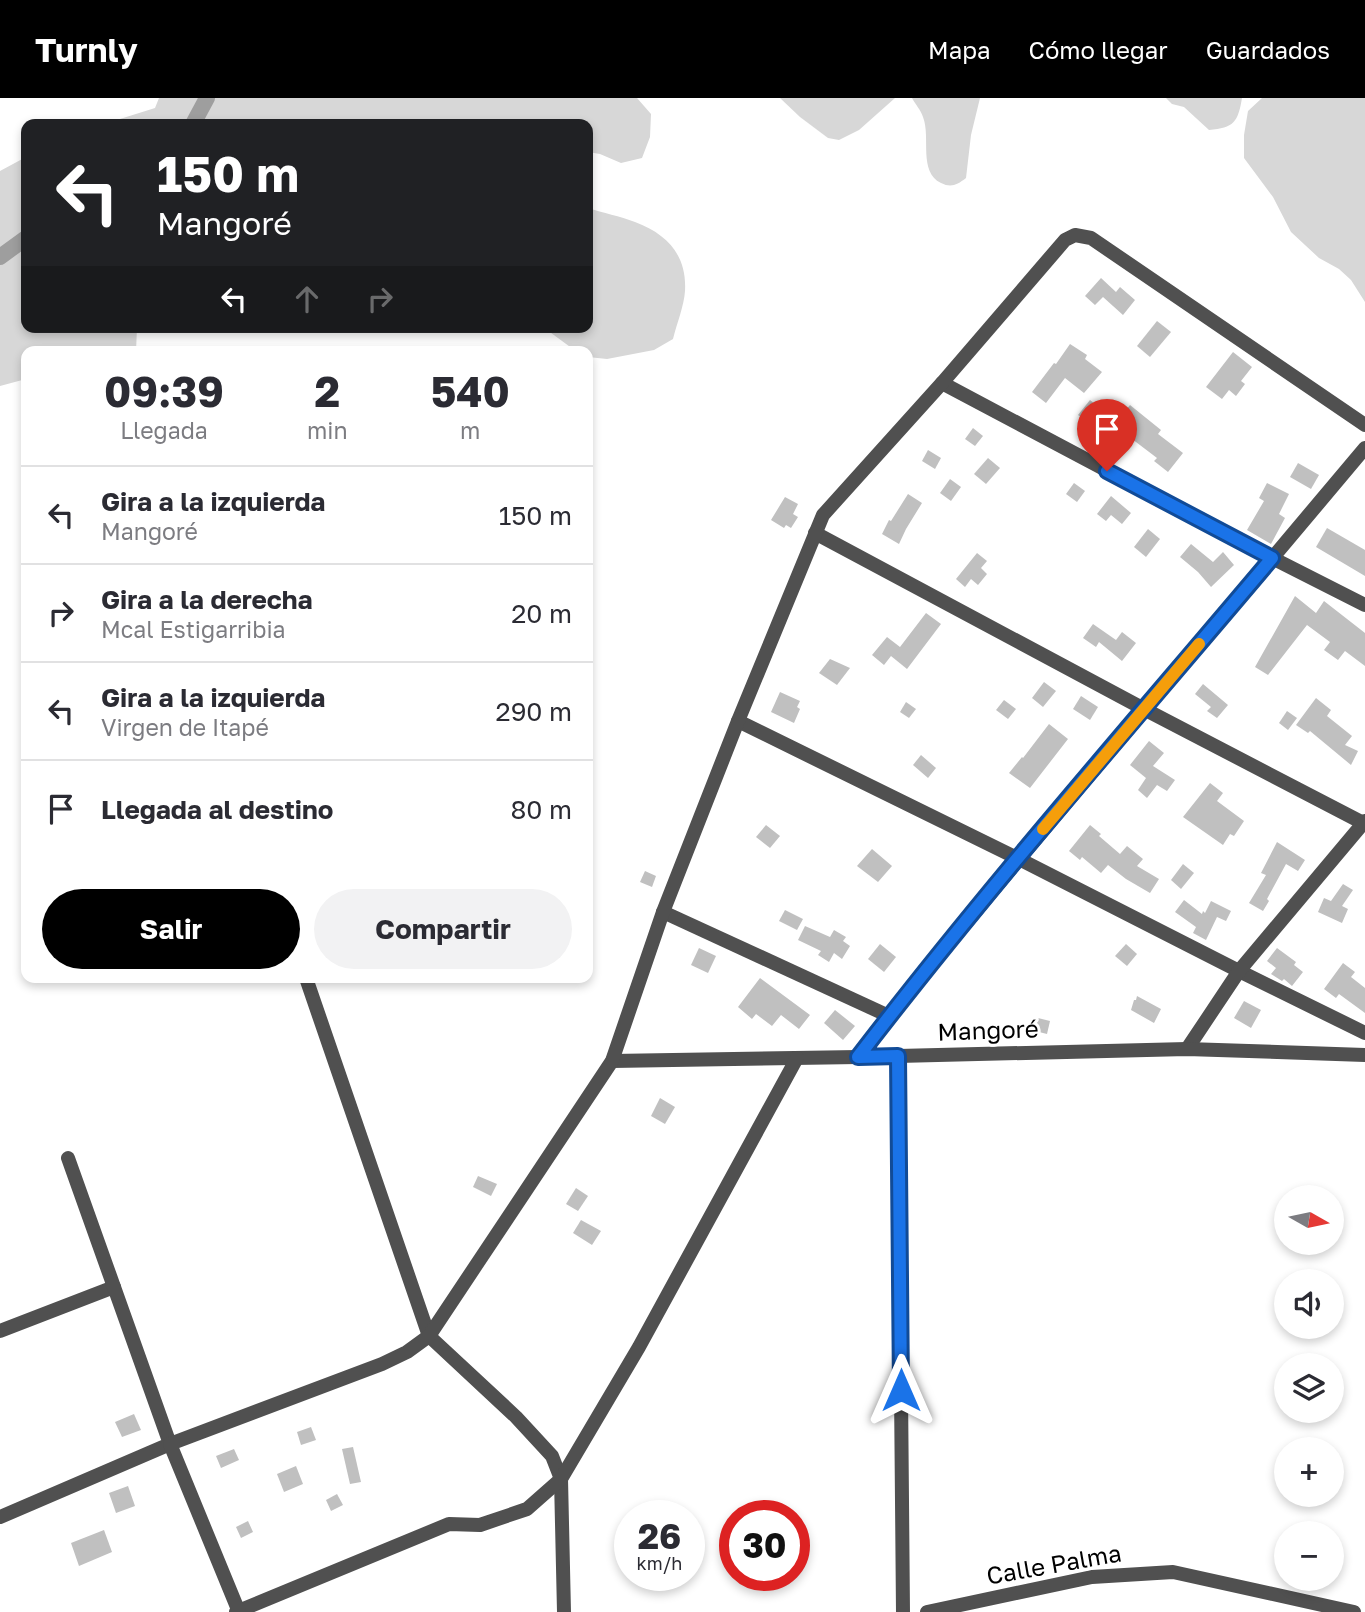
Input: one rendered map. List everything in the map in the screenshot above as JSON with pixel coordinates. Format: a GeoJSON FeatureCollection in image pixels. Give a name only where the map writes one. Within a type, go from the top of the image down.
{"type":"FeatureCollection","features":[{"type":"Feature","properties":{"kind":"street"},"geometry":{"type":"LineString","coordinates":[[0,1517],[170,1444],[382,1364],[407,1352],[429,1336],[612,1061],[663,912],[823,515],[942,383],[1065,240],[1075,235],[1091,238],[1365,425]]}},
{"type":"Feature","properties":{"kind":"street"},"geometry":{"type":"LineString","coordinates":[[942,383],[1365,605]]}},
{"type":"Feature","properties":{"kind":"street"},"geometry":{"type":"LineString","coordinates":[[858,1057],[1019,859],[1365,448]]}},
{"type":"Feature","properties":{"kind":"street"},"geometry":{"type":"LineString","coordinates":[[815,533],[1364,823],[1239,971],[1187,1049]]}},
{"type":"Feature","properties":{"kind":"street"},"geometry":{"type":"LineString","coordinates":[[738,721],[1365,1033]]}},
{"type":"Feature","properties":{"kind":"street"},"geometry":{"type":"LineString","coordinates":[[663,912],[889,1016]]}},
{"type":"Feature","properties":{"kind":"street"},"geometry":{"type":"LineString","coordinates":[[308,983],[429,1336],[516,1416],[552,1456],[561,1479],[564,1612]]}},
{"type":"Feature","properties":{"kind":"street","name":"Mangoré"},"geometry":{"type":"LineString","coordinates":[[612,1061],[1187,1049],[1365,1055]]}},
{"type":"Feature","properties":{"kind":"street"},"geometry":{"type":"LineString","coordinates":[[898,1056],[902,1612]]}},
{"type":"Feature","properties":{"kind":"street"},"geometry":{"type":"LineString","coordinates":[[68,1158],[170,1444],[238,1612],[449,1524],[480,1525],[527,1508],[561,1479],[639,1348],[797,1058]]}},
{"type":"Feature","properties":{"kind":"street"},"geometry":{"type":"LineString","coordinates":[[0,1331],[114,1287]]}},
{"type":"Feature","properties":{"kind":"street","name":"Calle Palma"},"geometry":{"type":"LineString","coordinates":[[927,1612],[1092,1577],[1173,1572],[1354,1612]]}},
{"type":"Feature","properties":{"kind":"shaded area"},"geometry":{"type":"Polygon","coordinates":[[[159,98],[637,98],[651,114],[650,137],[642,158],[621,163],[593,153],[593,119],[120,119],[155,108],[159,98]]]}},
{"type":"Feature","properties":{"kind":"shaded area"},"geometry":{"type":"Polygon","coordinates":[[[780,98],[895,98],[859,130],[839,140],[828,138],[780,98]]]}},
{"type":"Feature","properties":{"kind":"shaded area"},"geometry":{"type":"Polygon","coordinates":[[[912,98],[980,98],[971,135],[966,178],[960,182],[945,185],[934,178],[930,171],[927,163],[925,125],[912,98]]]}},
{"type":"Feature","properties":{"kind":"shaded area"},"geometry":{"type":"Polygon","coordinates":[[[1166,98],[1242,98],[1239,113],[1233,122],[1224,128],[1209,130],[1184,107],[1172,104],[1166,98]]]}},
{"type":"Feature","properties":{"kind":"shaded area"},"geometry":{"type":"Polygon","coordinates":[[[1262,98],[1365,98],[1365,302],[1351,280],[1339,269],[1319,258],[1291,232],[1273,197],[1244,158],[1248,111],[1262,98]]]}},
{"type":"Feature","properties":{"kind":"shaded area"},"geometry":{"type":"Polygon","coordinates":[[[21,160],[21,333],[137,333],[136,346],[21,346],[21,380],[0,386],[0,171],[21,160]]]}},
{"type":"Feature","properties":{"kind":"shaded area"},"geometry":{"type":"Polygon","coordinates":[[[593,209],[629,220],[657,233],[673,248],[683,267],[685,278],[682,309],[673,339],[654,350],[607,359],[593,358],[593,346],[569,346],[551,333],[593,333],[593,209]]]}},
{"type":"Feature","properties":{"kind":"building"},"geometry":{"type":"Polygon","coordinates":[[[1101,278],[1116,292],[1120,287],[1135,300],[1123,315],[1103,297],[1095,305],[1085,296],[1101,278]]]}},
{"type":"Feature","properties":{"kind":"building"},"geometry":{"type":"Polygon","coordinates":[[[1157,321],[1171,332],[1150,357],[1137,346],[1157,321]]]}},
{"type":"Feature","properties":{"kind":"building"},"geometry":{"type":"Polygon","coordinates":[[[1070,344],[1087,355],[1085,359],[1102,372],[1084,393],[1065,378],[1046,403],[1032,392],[1070,344]]]}},
{"type":"Feature","properties":{"kind":"building"},"geometry":{"type":"Polygon","coordinates":[[[1233,352],[1252,367],[1241,381],[1245,384],[1236,396],[1229,390],[1222,399],[1206,387],[1233,352]]]}},
{"type":"Feature","properties":{"kind":"building"},"geometry":{"type":"Polygon","coordinates":[[[1090,400],[1101,409],[1090,424],[1078,415],[1090,400]]]}},
{"type":"Feature","properties":{"kind":"building"},"geometry":{"type":"Polygon","coordinates":[[[1130,405],[1161,430],[1158,434],[1183,453],[1168,472],[1154,461],[1157,458],[1132,439],[1136,433],[1119,419],[1130,405]]]}},
{"type":"Feature","properties":{"kind":"building"},"geometry":{"type":"Polygon","coordinates":[[[973,428],[983,436],[975,446],[965,439],[973,428]]]}},
{"type":"Feature","properties":{"kind":"building"},"geometry":{"type":"Polygon","coordinates":[[[928,450],[941,458],[935,469],[922,461],[928,450]]]}},
{"type":"Feature","properties":{"kind":"building"},"geometry":{"type":"Polygon","coordinates":[[[988,458],[1000,468],[986,484],[974,474],[988,458]]]}},
{"type":"Feature","properties":{"kind":"building"},"geometry":{"type":"Polygon","coordinates":[[[1298,463],[1319,475],[1311,489],[1290,477],[1298,463]]]}},
{"type":"Feature","properties":{"kind":"building"},"geometry":{"type":"Polygon","coordinates":[[[950,479],[961,487],[951,501],[940,493],[950,479]]]}},
{"type":"Feature","properties":{"kind":"building"},"geometry":{"type":"Polygon","coordinates":[[[1074,483],[1085,491],[1077,502],[1066,494],[1074,483]]]}},
{"type":"Feature","properties":{"kind":"building"},"geometry":{"type":"Polygon","coordinates":[[[1267,483],[1289,494],[1279,514],[1285,518],[1271,544],[1247,530],[1264,501],[1259,498],[1267,483]]]}},
{"type":"Feature","properties":{"kind":"building"},"geometry":{"type":"Polygon","coordinates":[[[908,494],[922,503],[899,544],[882,534],[908,494]]]}},
{"type":"Feature","properties":{"kind":"building"},"geometry":{"type":"Polygon","coordinates":[[[1111,496],[1131,513],[1122,524],[1111,515],[1106,521],[1097,514],[1111,496]]]}},
{"type":"Feature","properties":{"kind":"building"},"geometry":{"type":"Polygon","coordinates":[[[785,497],[798,504],[793,514],[798,517],[791,528],[786,525],[784,528],[771,520],[785,497]]]}},
{"type":"Feature","properties":{"kind":"building"},"geometry":{"type":"Polygon","coordinates":[[[1327,528],[1365,550],[1365,576],[1316,547],[1327,528]]]}},
{"type":"Feature","properties":{"kind":"building"},"geometry":{"type":"Polygon","coordinates":[[[1148,529],[1160,539],[1146,557],[1134,547],[1148,529]]]}},
{"type":"Feature","properties":{"kind":"building"},"geometry":{"type":"Polygon","coordinates":[[[1191,544],[1213,562],[1223,552],[1234,565],[1211,587],[1180,557],[1191,544]]]}},
{"type":"Feature","properties":{"kind":"building"},"geometry":{"type":"Polygon","coordinates":[[[977,553],[987,561],[981,568],[987,574],[978,585],[971,579],[965,587],[956,579],[977,553]]]}},
{"type":"Feature","properties":{"kind":"building"},"geometry":{"type":"Polygon","coordinates":[[[1295,596],[1316,613],[1324,601],[1365,633],[1365,666],[1345,651],[1338,660],[1324,650],[1330,642],[1307,625],[1268,675],[1255,667],[1295,596]]]}},
{"type":"Feature","properties":{"kind":"building"},"geometry":{"type":"Polygon","coordinates":[[[926,613],[941,624],[907,669],[891,656],[884,665],[872,655],[887,637],[900,647],[926,613]]]}},
{"type":"Feature","properties":{"kind":"building"},"geometry":{"type":"Polygon","coordinates":[[[1093,624],[1116,640],[1122,632],[1136,643],[1122,661],[1099,642],[1096,647],[1083,638],[1093,624]]]}},
{"type":"Feature","properties":{"kind":"building"},"geometry":{"type":"Polygon","coordinates":[[[830,659],[850,668],[837,685],[819,673],[830,659]]]}},
{"type":"Feature","properties":{"kind":"building"},"geometry":{"type":"Polygon","coordinates":[[[1044,682],[1056,691],[1043,707],[1032,698],[1044,682]]]}},
{"type":"Feature","properties":{"kind":"building"},"geometry":{"type":"Polygon","coordinates":[[[1203,684],[1228,705],[1217,718],[1207,711],[1211,707],[1195,694],[1203,684]]]}},
{"type":"Feature","properties":{"kind":"building"},"geometry":{"type":"Polygon","coordinates":[[[780,692],[800,701],[797,707],[800,709],[794,723],[771,712],[780,692]]]}},
{"type":"Feature","properties":{"kind":"building"},"geometry":{"type":"Polygon","coordinates":[[[1081,696],[1098,707],[1090,720],[1073,709],[1081,696]]]}},
{"type":"Feature","properties":{"kind":"building"},"geometry":{"type":"Polygon","coordinates":[[[1316,698],[1331,710],[1327,716],[1352,736],[1345,745],[1358,751],[1351,765],[1310,731],[1308,733],[1296,725],[1316,698]]]}},
{"type":"Feature","properties":{"kind":"building"},"geometry":{"type":"Polygon","coordinates":[[[1004,700],[1016,709],[1008,719],[996,710],[1004,700]]]}},
{"type":"Feature","properties":{"kind":"building"},"geometry":{"type":"Polygon","coordinates":[[[906,702],[916,709],[909,718],[900,712],[906,702]]]}},
{"type":"Feature","properties":{"kind":"building"},"geometry":{"type":"Polygon","coordinates":[[[1287,711],[1297,718],[1288,730],[1279,723],[1287,711]]]}},
{"type":"Feature","properties":{"kind":"building"},"geometry":{"type":"Polygon","coordinates":[[[1049,724],[1068,739],[1030,788],[1009,773],[1049,724]]]}},
{"type":"Feature","properties":{"kind":"building"},"geometry":{"type":"Polygon","coordinates":[[[1149,741],[1164,753],[1153,766],[1175,780],[1167,791],[1157,785],[1147,798],[1138,790],[1146,778],[1130,765],[1149,741]]]}},
{"type":"Feature","properties":{"kind":"building"},"geometry":{"type":"Polygon","coordinates":[[[921,755],[936,768],[928,778],[913,765],[921,755]]]}},
{"type":"Feature","properties":{"kind":"building"},"geometry":{"type":"Polygon","coordinates":[[[1210,783],[1223,793],[1217,801],[1244,821],[1234,836],[1230,834],[1223,845],[1183,817],[1210,783]]]}},
{"type":"Feature","properties":{"kind":"building"},"geometry":{"type":"Polygon","coordinates":[[[766,825],[780,836],[770,848],[756,837],[766,825]]]}},
{"type":"Feature","properties":{"kind":"building"},"geometry":{"type":"Polygon","coordinates":[[[1090,825],[1120,854],[1127,846],[1143,859],[1137,866],[1159,879],[1150,893],[1108,865],[1101,873],[1082,857],[1080,860],[1069,851],[1090,825]]]}},
{"type":"Feature","properties":{"kind":"building"},"geometry":{"type":"Polygon","coordinates":[[[1277,842],[1305,860],[1298,871],[1286,864],[1263,911],[1249,903],[1266,875],[1261,873],[1277,842]]]}},
{"type":"Feature","properties":{"kind":"building"},"geometry":{"type":"Polygon","coordinates":[[[872,849],[892,866],[878,882],[857,866],[872,849]]]}},
{"type":"Feature","properties":{"kind":"building"},"geometry":{"type":"Polygon","coordinates":[[[1183,864],[1194,873],[1181,889],[1171,880],[1183,864]]]}},
{"type":"Feature","properties":{"kind":"building"},"geometry":{"type":"Polygon","coordinates":[[[645,871],[656,876],[652,887],[640,882],[645,871]]]}},
{"type":"Feature","properties":{"kind":"building"},"geometry":{"type":"Polygon","coordinates":[[[1343,884],[1353,890],[1342,906],[1348,909],[1342,923],[1318,912],[1324,898],[1331,901],[1343,884]]]}},
{"type":"Feature","properties":{"kind":"building"},"geometry":{"type":"Polygon","coordinates":[[[1184,900],[1202,914],[1211,901],[1231,911],[1226,921],[1217,917],[1206,940],[1193,933],[1196,927],[1175,912],[1184,900]]]}},
{"type":"Feature","properties":{"kind":"building"},"geometry":{"type":"Polygon","coordinates":[[[785,910],[803,919],[797,930],[779,921],[785,910]]]}},
{"type":"Feature","properties":{"kind":"building"},"geometry":{"type":"Polygon","coordinates":[[[805,926],[830,937],[834,930],[846,937],[843,941],[850,946],[842,959],[834,953],[829,962],[818,955],[821,951],[798,940],[805,926]]]}},
{"type":"Feature","properties":{"kind":"building"},"geometry":{"type":"Polygon","coordinates":[[[880,944],[896,957],[884,972],[868,959],[880,944]]]}},
{"type":"Feature","properties":{"kind":"building"},"geometry":{"type":"Polygon","coordinates":[[[1126,944],[1137,954],[1127,966],[1115,956],[1126,944]]]}},
{"type":"Feature","properties":{"kind":"building"},"geometry":{"type":"Polygon","coordinates":[[[699,948],[716,956],[708,973],[691,965],[699,948]]]}},
{"type":"Feature","properties":{"kind":"building"},"geometry":{"type":"Polygon","coordinates":[[[1277,948],[1296,962],[1294,965],[1303,972],[1292,986],[1284,979],[1282,981],[1271,974],[1276,968],[1267,961],[1277,948]]]}},
{"type":"Feature","properties":{"kind":"building"},"geometry":{"type":"Polygon","coordinates":[[[1343,963],[1355,972],[1351,977],[1365,988],[1365,1013],[1339,994],[1336,998],[1324,989],[1343,963]]]}},
{"type":"Feature","properties":{"kind":"building"},"geometry":{"type":"Polygon","coordinates":[[[760,978],[810,1015],[799,1029],[781,1015],[772,1026],[756,1014],[752,1019],[738,1007],[760,978]]]}},
{"type":"Feature","properties":{"kind":"building"},"geometry":{"type":"Polygon","coordinates":[[[1137,996],[1161,1009],[1154,1023],[1131,1010],[1137,996]]]}},
{"type":"Feature","properties":{"kind":"building"},"geometry":{"type":"Polygon","coordinates":[[[1244,1001],[1261,1010],[1251,1028],[1234,1018],[1244,1001]]]}},
{"type":"Feature","properties":{"kind":"building"},"geometry":{"type":"Polygon","coordinates":[[[835,1010],[855,1026],[843,1040],[824,1023],[835,1010]]]}},
{"type":"Feature","properties":{"kind":"building"},"geometry":{"type":"Polygon","coordinates":[[[1034,1017],[1050,1021],[1047,1034],[1031,1030],[1034,1017]]]}},
{"type":"Feature","properties":{"kind":"building"},"geometry":{"type":"Polygon","coordinates":[[[660,1098],[675,1107],[665,1124],[651,1116],[660,1098]]]}},
{"type":"Feature","properties":{"kind":"building"},"geometry":{"type":"Polygon","coordinates":[[[478,1176],[497,1184],[491,1196],[473,1187],[478,1176]]]}},
{"type":"Feature","properties":{"kind":"building"},"geometry":{"type":"Polygon","coordinates":[[[576,1188],[588,1196],[578,1211],[566,1204],[576,1188]]]}},
{"type":"Feature","properties":{"kind":"building"},"geometry":{"type":"Polygon","coordinates":[[[581,1220],[601,1231],[592,1245],[573,1233],[581,1220]]]}},
{"type":"Feature","properties":{"kind":"building"},"geometry":{"type":"Polygon","coordinates":[[[134,1414],[141,1430],[122,1437],[115,1422],[134,1414]]]}},
{"type":"Feature","properties":{"kind":"building"},"geometry":{"type":"Polygon","coordinates":[[[311,1427],[316,1440],[301,1445],[297,1432],[311,1427]]]}},
{"type":"Feature","properties":{"kind":"building"},"geometry":{"type":"Polygon","coordinates":[[[353,1447],[361,1482],[350,1484],[342,1449],[353,1447]]]}},
{"type":"Feature","properties":{"kind":"building"},"geometry":{"type":"Polygon","coordinates":[[[234,1449],[239,1460],[221,1468],[216,1456],[234,1449]]]}},
{"type":"Feature","properties":{"kind":"building"},"geometry":{"type":"Polygon","coordinates":[[[296,1466],[303,1484],[284,1492],[277,1474],[296,1466]]]}},
{"type":"Feature","properties":{"kind":"building"},"geometry":{"type":"Polygon","coordinates":[[[128,1486],[135,1506],[116,1513],[109,1493],[128,1486]]]}},
{"type":"Feature","properties":{"kind":"building"},"geometry":{"type":"Polygon","coordinates":[[[337,1494],[343,1505],[331,1511],[326,1500],[337,1494]]]}},
{"type":"Feature","properties":{"kind":"building"},"geometry":{"type":"Polygon","coordinates":[[[248,1521],[253,1532],[241,1538],[236,1527],[248,1521]]]}},
{"type":"Feature","properties":{"kind":"building"},"geometry":{"type":"Polygon","coordinates":[[[104,1530],[112,1552],[79,1566],[71,1543],[104,1530]]]}},
{"type":"Feature","properties":{"kind":"waterway"},"geometry":{"type":"LineString","coordinates":[[196,119],[207,98]]}},
{"type":"Feature","properties":{"kind":"waterway"},"geometry":{"type":"LineString","coordinates":[[0,257],[21,242]]}},
{"type":"Feature","properties":{"kind":"slow traffic"},"geometry":{"type":"LineString","coordinates":[[1043,829],[1199,644]]}},
{"type":"Feature","properties":{"kind":"route"},"geometry":{"type":"LineString","coordinates":[[901,1390],[898,1056],[858,1057],[1019,859],[1272,558],[1107,471]]}}]}
